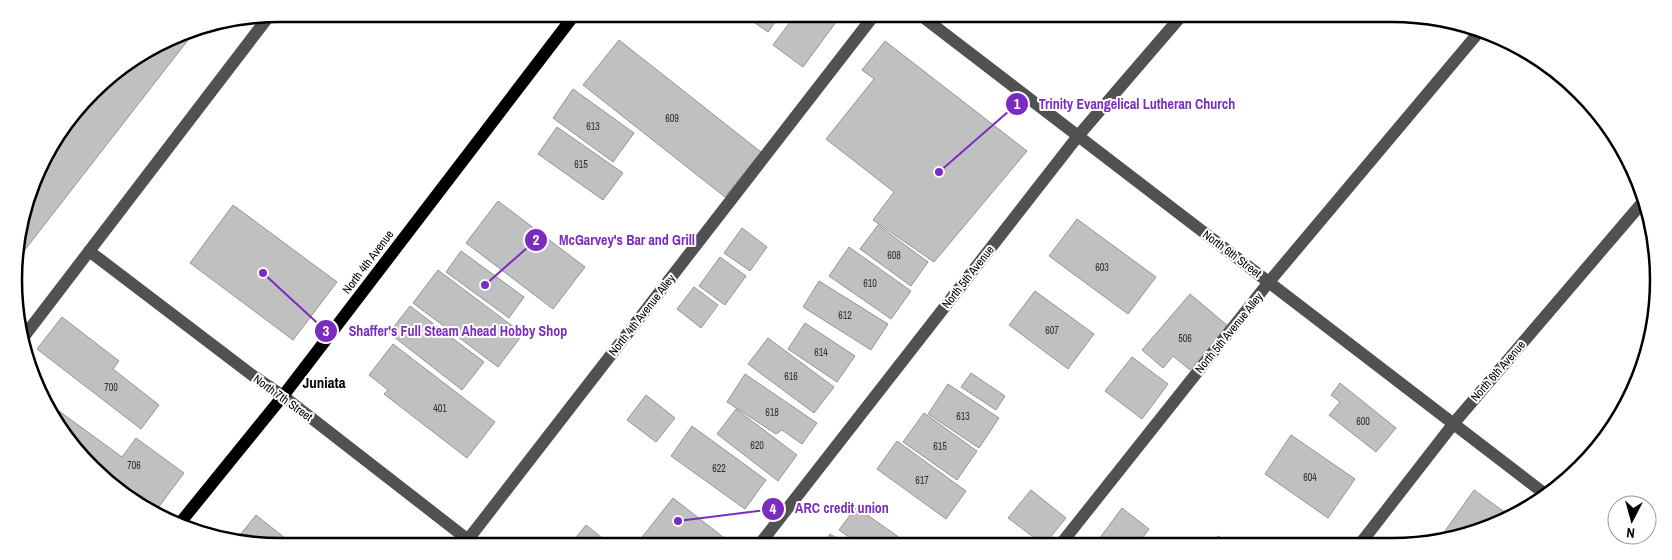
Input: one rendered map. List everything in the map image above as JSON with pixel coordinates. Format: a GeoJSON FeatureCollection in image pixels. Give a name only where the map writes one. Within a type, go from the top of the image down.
{"type":"FeatureCollection","features":[{"type":"Feature","properties":{"kind":"main road","name":"North 4th Avenue"},"geometry":{"type":"LineString","coordinates":[[183,519],[283,396],[569,22]]}},
{"type":"Feature","properties":{"kind":"street","name":"North 4th Avenue Alley"},"geometry":{"type":"LineString","coordinates":[[474,538],[869,22]]}},
{"type":"Feature","properties":{"kind":"street","name":"North 6th Street"},"geometry":{"type":"LineString","coordinates":[[929,22],[1540,490]]}},
{"type":"Feature","properties":{"kind":"street","name":"North 5th Avenue"},"geometry":{"type":"LineString","coordinates":[[764,538],[1078,136],[1176,22]]}},
{"type":"Feature","properties":{"kind":"street"},"geometry":{"type":"LineString","coordinates":[[27,331],[264,23]]}},
{"type":"Feature","properties":{"kind":"street","name":"North 5th Avenue Alley"},"geometry":{"type":"LineString","coordinates":[[1066,538],[1269,282],[1475,36]]}},
{"type":"Feature","properties":{"kind":"street","name":"North 6th Avenue"},"geometry":{"type":"LineString","coordinates":[[1365,538],[1454,423],[1639,207]]}},
{"type":"Feature","properties":{"kind":"street","name":"North 7th Street"},"geometry":{"type":"LineString","coordinates":[[89,252],[252,375],[283,396],[461,538]]}},
{"type":"Feature","properties":{"kind":"building"},"geometry":{"type":"Polygon","coordinates":[[[754,22],[775,22],[768,32],[754,22]]]}},
{"type":"Feature","properties":{"kind":"building"},"geometry":{"type":"Polygon","coordinates":[[[790,22],[836,22],[803,67],[773,45],[790,22]]]}},
{"type":"Feature","properties":{"kind":"building"},"geometry":{"type":"Polygon","coordinates":[[[189,39],[24,250],[31,213],[42,181],[57,151],[86,110],[110,86],[137,66],[166,49],[189,39]]]}},
{"type":"Feature","properties":{"kind":"building"},"geometry":{"type":"Polygon","coordinates":[[[619,40],[761,152],[725,197],[583,85],[619,40]]]}},
{"type":"Feature","properties":{"kind":"building"},"geometry":{"type":"Polygon","coordinates":[[[885,41],[1027,151],[934,262],[873,220],[894,192],[826,139],[874,79],[862,70],[885,41]]]}},
{"type":"Feature","properties":{"kind":"building"},"geometry":{"type":"Polygon","coordinates":[[[573,89],[634,133],[613,162],[553,118],[573,89]]]}},
{"type":"Feature","properties":{"kind":"building"},"geometry":{"type":"Polygon","coordinates":[[[557,127],[623,173],[603,200],[538,154],[557,127]]]}},
{"type":"Feature","properties":{"kind":"building"},"geometry":{"type":"Polygon","coordinates":[[[498,201],[585,267],[553,309],[466,243],[498,201]]]}},
{"type":"Feature","properties":{"kind":"building"},"geometry":{"type":"Polygon","coordinates":[[[233,205],[337,282],[293,340],[190,263],[233,205]]]}},
{"type":"Feature","properties":{"kind":"building"},"geometry":{"type":"Polygon","coordinates":[[[1077,219],[1156,277],[1128,314],[1049,256],[1077,219]]]}},
{"type":"Feature","properties":{"kind":"building"},"geometry":{"type":"Polygon","coordinates":[[[878,225],[928,262],[911,286],[860,249],[878,225]]]}},
{"type":"Feature","properties":{"kind":"building"},"geometry":{"type":"Polygon","coordinates":[[[742,228],[767,247],[750,271],[724,253],[742,228]]]}},
{"type":"Feature","properties":{"kind":"building"},"geometry":{"type":"Polygon","coordinates":[[[849,247],[911,291],[891,319],[829,276],[849,247]]]}},
{"type":"Feature","properties":{"kind":"building"},"geometry":{"type":"Polygon","coordinates":[[[461,251],[524,297],[509,318],[446,272],[461,251]]]}},
{"type":"Feature","properties":{"kind":"building"},"geometry":{"type":"Polygon","coordinates":[[[720,257],[746,276],[725,305],[699,286],[720,257]]]}},
{"type":"Feature","properties":{"kind":"building"},"geometry":{"type":"Polygon","coordinates":[[[438,270],[523,334],[498,367],[413,303],[438,270]]]}},
{"type":"Feature","properties":{"kind":"building"},"geometry":{"type":"Polygon","coordinates":[[[819,281],[888,324],[871,350],[803,307],[819,281]]]}},
{"type":"Feature","properties":{"kind":"building"},"geometry":{"type":"Polygon","coordinates":[[[694,287],[718,305],[701,328],[677,309],[694,287]]]}},
{"type":"Feature","properties":{"kind":"building"},"geometry":{"type":"Polygon","coordinates":[[[1035,291],[1094,334],[1068,369],[1009,325],[1035,291]]]}},
{"type":"Feature","properties":{"kind":"building"},"geometry":{"type":"Polygon","coordinates":[[[1190,294],[1228,326],[1190,370],[1173,356],[1163,368],[1142,350],[1190,294]]]}},
{"type":"Feature","properties":{"kind":"building"},"geometry":{"type":"Polygon","coordinates":[[[410,306],[484,362],[462,390],[389,333],[410,306]]]}},
{"type":"Feature","properties":{"kind":"building"},"geometry":{"type":"Polygon","coordinates":[[[62,317],[119,361],[113,369],[159,405],[141,429],[37,349],[62,317]]]}},
{"type":"Feature","properties":{"kind":"building"},"geometry":{"type":"Polygon","coordinates":[[[805,323],[855,356],[837,382],[788,349],[805,323]]]}},
{"type":"Feature","properties":{"kind":"building"},"geometry":{"type":"Polygon","coordinates":[[[768,338],[834,387],[814,413],[748,364],[768,338]]]}},
{"type":"Feature","properties":{"kind":"building"},"geometry":{"type":"Polygon","coordinates":[[[393,344],[495,422],[467,458],[384,394],[388,390],[369,375],[393,344]]]}},
{"type":"Feature","properties":{"kind":"building"},"geometry":{"type":"Polygon","coordinates":[[[1132,357],[1168,384],[1142,419],[1105,391],[1132,357]]]}},
{"type":"Feature","properties":{"kind":"building"},"geometry":{"type":"Polygon","coordinates":[[[971,373],[1005,396],[996,410],[961,387],[971,373]]]}},
{"type":"Feature","properties":{"kind":"building"},"geometry":{"type":"Polygon","coordinates":[[[745,374],[817,423],[802,444],[782,430],[776,434],[727,402],[745,374]]]}},
{"type":"Feature","properties":{"kind":"building"},"geometry":{"type":"Polygon","coordinates":[[[1340,383],[1396,428],[1376,452],[1329,415],[1340,402],[1331,395],[1340,383]]]}},
{"type":"Feature","properties":{"kind":"building"},"geometry":{"type":"Polygon","coordinates":[[[948,384],[999,418],[979,448],[928,414],[948,384]]]}},
{"type":"Feature","properties":{"kind":"building"},"geometry":{"type":"Polygon","coordinates":[[[646,395],[675,418],[656,442],[627,420],[646,395]]]}},
{"type":"Feature","properties":{"kind":"building"},"geometry":{"type":"Polygon","coordinates":[[[736,409],[797,455],[778,481],[717,434],[736,409]]]}},
{"type":"Feature","properties":{"kind":"building"},"geometry":{"type":"Polygon","coordinates":[[[58,410],[122,457],[136,438],[184,473],[159,507],[110,474],[86,450],[58,410]]]}},
{"type":"Feature","properties":{"kind":"building"},"geometry":{"type":"Polygon","coordinates":[[[924,413],[977,451],[957,480],[903,442],[924,413]]]}},
{"type":"Feature","properties":{"kind":"building"},"geometry":{"type":"Polygon","coordinates":[[[692,426],[766,480],[745,509],[671,456],[692,426]]]}},
{"type":"Feature","properties":{"kind":"building"},"geometry":{"type":"Polygon","coordinates":[[[1291,435],[1355,479],[1328,518],[1265,474],[1291,435]]]}},
{"type":"Feature","properties":{"kind":"building"},"geometry":{"type":"Polygon","coordinates":[[[897,441],[966,491],[946,519],[877,469],[897,441]]]}},
{"type":"Feature","properties":{"kind":"building"},"geometry":{"type":"Polygon","coordinates":[[[1031,490],[1066,518],[1050,538],[1035,538],[1008,518],[1031,490]]]}},
{"type":"Feature","properties":{"kind":"building"},"geometry":{"type":"Polygon","coordinates":[[[1474,490],[1504,512],[1475,524],[1444,533],[1474,490]]]}},
{"type":"Feature","properties":{"kind":"building"},"geometry":{"type":"Polygon","coordinates":[[[673,498],[724,538],[641,538],[673,498]]]}},
{"type":"Feature","properties":{"kind":"building"},"geometry":{"type":"Polygon","coordinates":[[[856,507],[900,538],[850,538],[839,530],[856,507]]]}},
{"type":"Feature","properties":{"kind":"building"},"geometry":{"type":"Polygon","coordinates":[[[1122,508],[1149,529],[1142,538],[1100,538],[1122,508]]]}},
{"type":"Feature","properties":{"kind":"building"},"geometry":{"type":"Polygon","coordinates":[[[256,515],[285,538],[263,537],[241,534],[256,515]]]}},
{"type":"Feature","properties":{"kind":"building"},"geometry":{"type":"Polygon","coordinates":[[[586,525],[602,538],[575,538],[586,525]]]}},
{"type":"Feature","properties":{"kind":"building"},"geometry":{"type":"Polygon","coordinates":[[[830,534],[837,538],[827,538],[830,534]]]}},
{"type":"Feature","properties":{"kind":"place","name":"Trinity Evangelical Lutheran Church"},"geometry":{"type":"Point","coordinates":[939,172]}},
{"type":"Feature","properties":{"kind":"place","name":"Shaffer's Full Steam Ahead Hobby Shop"},"geometry":{"type":"Point","coordinates":[263,273]}},
{"type":"Feature","properties":{"kind":"place","name":"McGarvey's Bar and Grill"},"geometry":{"type":"Point","coordinates":[485,285]}},
{"type":"Feature","properties":{"kind":"place","name":"ARC credit union"},"geometry":{"type":"Point","coordinates":[678,521]}},
{"type":"Feature","properties":{"kind":"district","name":"Juniata"},"geometry":{"type":"Point","coordinates":[324,383]}}]}
